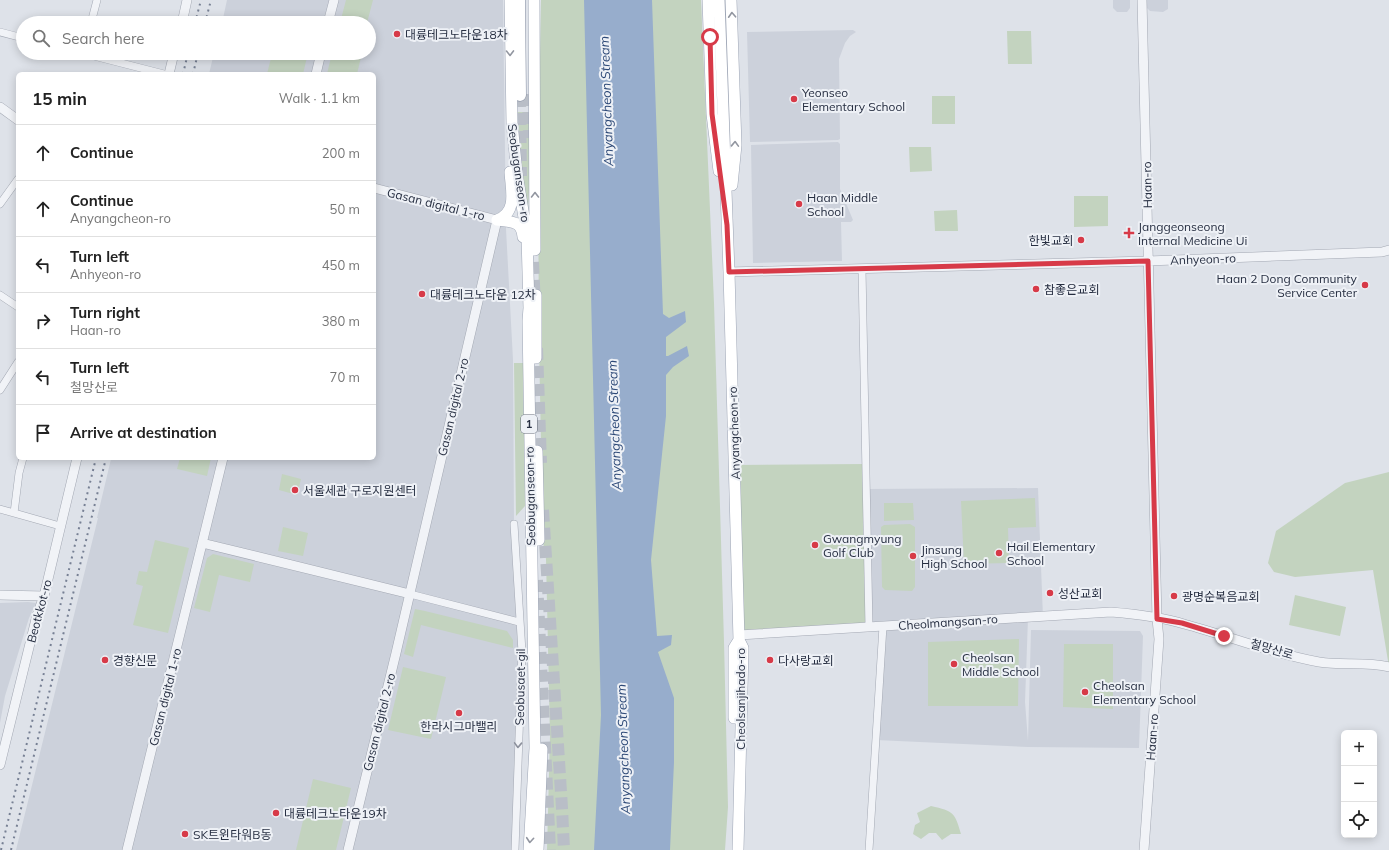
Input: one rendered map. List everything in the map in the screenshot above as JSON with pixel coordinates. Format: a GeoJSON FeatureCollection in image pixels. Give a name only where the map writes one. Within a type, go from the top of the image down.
{"type":"FeatureCollection","features":[{"type":"Feature","properties":{"kind":"highway"},"geometry":{"type":"LineString","coordinates":[[519,0],[524,95],[526,0]]}},
{"type":"Feature","properties":{"kind":"main road","name":"Seobuganseon-ro"},"geometry":{"type":"LineString","coordinates":[[510,0],[512,123],[517,174],[527,236],[529,308],[535,748],[529,850]]}},
{"type":"Feature","properties":{"kind":"main road","name":"Seobuganseon-ro"},"geometry":{"type":"LineString","coordinates":[[534,0],[535,244],[537,316],[536,356],[542,743],[538,850]]}},
{"type":"Feature","properties":{"kind":"main road"},"geometry":{"type":"LineString","coordinates":[[535,82],[537,69],[538,0]]}},
{"type":"Feature","properties":{"kind":"main road"},"geometry":{"type":"LineString","coordinates":[[708,0],[712,114],[727,225]]}},
{"type":"Feature","properties":{"kind":"main road"},"geometry":{"type":"LineString","coordinates":[[719,0],[727,225]]}},
{"type":"Feature","properties":{"kind":"main road"},"geometry":{"type":"LineString","coordinates":[[727,225],[736,145],[731,0]]}},
{"type":"Feature","properties":{"kind":"main road"},"geometry":{"type":"LineString","coordinates":[[497,220],[509,213],[512,207],[510,156],[512,123]]}},
{"type":"Feature","properties":{"kind":"main road"},"geometry":{"type":"LineString","coordinates":[[497,220],[518,224],[523,230],[525,294],[528,321]]}},
{"type":"Feature","properties":{"kind":"main road","name":"Anyangcheon-ro"},"geometry":{"type":"LineString","coordinates":[[727,225],[739,638]]}},
{"type":"Feature","properties":{"kind":"main road","name":"Cheolsanjihado-ro"},"geometry":{"type":"LineString","coordinates":[[732,850],[734,648],[739,638]]}},
{"type":"Feature","properties":{"kind":"main road","name":"Cheolsanjihado-ro"},"geometry":{"type":"LineString","coordinates":[[738,850],[743,648],[739,638]]}},
{"type":"Feature","properties":{"kind":"main road"},"geometry":{"type":"LineString","coordinates":[[542,774],[544,794],[543,850]]}},
{"type":"Feature","properties":{"kind":"street"},"geometry":{"type":"LineString","coordinates":[[93,16],[97,0]]}},
{"type":"Feature","properties":{"kind":"street"},"geometry":{"type":"LineString","coordinates":[[184,16],[187,0]]}},
{"type":"Feature","properties":{"kind":"street"},"geometry":{"type":"LineString","coordinates":[[330,16],[334,0]]}},
{"type":"Feature","properties":{"kind":"street","name":"Haan-ro"},"geometry":{"type":"LineString","coordinates":[[1142,0],[1157,619],[1159,639],[1144,850]]}},
{"type":"Feature","properties":{"kind":"street"},"geometry":{"type":"LineString","coordinates":[[0,32],[16,36]]}},
{"type":"Feature","properties":{"kind":"street"},"geometry":{"type":"LineString","coordinates":[[110,60],[156,72]]}},
{"type":"Feature","properties":{"kind":"street"},"geometry":{"type":"LineString","coordinates":[[169,72],[172,60]]}},
{"type":"Feature","properties":{"kind":"street"},"geometry":{"type":"LineString","coordinates":[[316,72],[319,60]]}},
{"type":"Feature","properties":{"kind":"street"},"geometry":{"type":"LineString","coordinates":[[0,107],[16,119]]}},
{"type":"Feature","properties":{"kind":"street"},"geometry":{"type":"LineString","coordinates":[[0,204],[16,182]]}},
{"type":"Feature","properties":{"kind":"street","name":"Gasan digital 1-ro"},"geometry":{"type":"LineString","coordinates":[[376,189],[497,220]]}},
{"type":"Feature","properties":{"kind":"street","name":"Gasan digital 2-ro"},"geometry":{"type":"LineString","coordinates":[[348,850],[410,594],[497,220]]}},
{"type":"Feature","properties":{"kind":"street","name":"Anhyeon-ro"},"geometry":{"type":"LineString","coordinates":[[729,272],[1148,261],[1366,253],[1389,250]]}},
{"type":"Feature","properties":{"kind":"street"},"geometry":{"type":"LineString","coordinates":[[862,269],[869,627]]}},
{"type":"Feature","properties":{"kind":"street"},"geometry":{"type":"LineString","coordinates":[[0,295],[16,306]]}},
{"type":"Feature","properties":{"kind":"street"},"geometry":{"type":"LineString","coordinates":[[0,390],[16,365]]}},
{"type":"Feature","properties":{"kind":"street"},"geometry":{"type":"LineString","coordinates":[[14,513],[19,473],[22,460]]}},
{"type":"Feature","properties":{"kind":"street","name":"Beotkkot-ro"},"geometry":{"type":"LineString","coordinates":[[0,764],[37,615],[44,596],[76,460]]}},
{"type":"Feature","properties":{"kind":"street","name":"Gasan digital 1-ro"},"geometry":{"type":"LineString","coordinates":[[127,850],[223,460]]}},
{"type":"Feature","properties":{"kind":"street"},"geometry":{"type":"LineString","coordinates":[[0,509],[60,526]]}},
{"type":"Feature","properties":{"kind":"street","name":"Seobusaet-gil"},"geometry":{"type":"LineString","coordinates":[[514,524],[522,652],[515,850]]}},
{"type":"Feature","properties":{"kind":"street"},"geometry":{"type":"LineString","coordinates":[[202,543],[519,622]]}},
{"type":"Feature","properties":{"kind":"street"},"geometry":{"type":"LineString","coordinates":[[0,596],[44,596]]}},
{"type":"Feature","properties":{"kind":"street","name":"Cheolmangsan-ro"},"geometry":{"type":"LineString","coordinates":[[739,638],[883,626],[1106,612],[1130,613],[1157,619]]}},
{"type":"Feature","properties":{"kind":"street","name":"철망산로"},"geometry":{"type":"LineString","coordinates":[[1157,619],[1182,623],[1282,653],[1320,662],[1377,664],[1389,667]]}},
{"type":"Feature","properties":{"kind":"street"},"geometry":{"type":"LineString","coordinates":[[868,850],[883,626]]}},
{"type":"Feature","properties":{"kind":"shaded area"},"geometry":{"type":"Polygon","coordinates":[[[227,0],[503,0],[506,229],[513,360],[514,524],[520,690],[512,850],[16,850],[98,518],[111,460],[376,460],[376,72],[209,72],[212,60],[376,60],[376,16],[224,16],[227,0]]]}},
{"type":"Feature","properties":{"kind":"shaded area"},"geometry":{"type":"Polygon","coordinates":[[[1113,0],[1130,0],[1130,8],[1127,12],[1117,12],[1113,8],[1113,0]]]}},
{"type":"Feature","properties":{"kind":"shaded area"},"geometry":{"type":"Polygon","coordinates":[[[1146,0],[1168,0],[1168,9],[1163,12],[1150,11],[1146,7],[1146,0]]]}},
{"type":"Feature","properties":{"kind":"shaded area","name":"Yeonseo Elementary School"},"geometry":{"type":"Polygon","coordinates":[[[853,30],[856,32],[850,36],[845,43],[839,59],[840,139],[750,142],[747,32],[853,30]]]}},
{"type":"Feature","properties":{"kind":"shaded area","name":"Haan Middle School"},"geometry":{"type":"Polygon","coordinates":[[[838,142],[840,144],[840,189],[853,220],[851,222],[841,222],[842,261],[753,263],[751,145],[838,142]]]}},
{"type":"Feature","properties":{"kind":"shaded area"},"geometry":{"type":"Polygon","coordinates":[[[1038,488],[1043,618],[1028,618],[1025,702],[1028,741],[1031,630],[1140,631],[1143,636],[1139,748],[1028,747],[876,740],[883,626],[869,627],[867,489],[1038,488]]]}},
{"type":"Feature","properties":{"kind":"shaded area"},"geometry":{"type":"Polygon","coordinates":[[[0,603],[36,603],[29,618],[5,696],[0,723],[0,603]]]}},
{"type":"Feature","properties":{"kind":"green space"},"geometry":{"type":"Polygon","coordinates":[[[346,0],[373,0],[369,16],[342,16],[346,0]]]}},
{"type":"Feature","properties":{"kind":"green space"},"geometry":{"type":"Polygon","coordinates":[[[541,0],[701,0],[714,303],[724,642],[728,807],[725,850],[547,850],[550,736],[546,559],[543,542],[539,344],[538,172],[541,0]]]}},
{"type":"Feature","properties":{"kind":"green space"},"geometry":{"type":"Polygon","coordinates":[[[1007,31],[1031,31],[1032,64],[1008,64],[1007,31]]]}},
{"type":"Feature","properties":{"kind":"green space"},"geometry":{"type":"Polygon","coordinates":[[[270,60],[306,60],[303,72],[268,72],[270,60]]]}},
{"type":"Feature","properties":{"kind":"green space"},"geometry":{"type":"Polygon","coordinates":[[[330,60],[360,60],[357,72],[327,72],[330,60]]]}},
{"type":"Feature","properties":{"kind":"green space"},"geometry":{"type":"Polygon","coordinates":[[[932,96],[955,96],[955,124],[932,124],[932,96]]]}},
{"type":"Feature","properties":{"kind":"green space"},"geometry":{"type":"Polygon","coordinates":[[[515,112],[532,112],[528,215],[527,215],[515,112]]]}},
{"type":"Feature","properties":{"kind":"green space"},"geometry":{"type":"Polygon","coordinates":[[[909,147],[931,147],[932,171],[910,172],[909,147]]]}},
{"type":"Feature","properties":{"kind":"green space"},"geometry":{"type":"Polygon","coordinates":[[[1074,196],[1108,196],[1108,226],[1074,227],[1074,196]]]}},
{"type":"Feature","properties":{"kind":"green space"},"geometry":{"type":"Polygon","coordinates":[[[957,210],[958,231],[935,231],[934,211],[957,210]]]}},
{"type":"Feature","properties":{"kind":"green space"},"geometry":{"type":"Polygon","coordinates":[[[514,363],[523,363],[525,506],[516,516],[514,363]]]}},
{"type":"Feature","properties":{"kind":"green space"},"geometry":{"type":"Polygon","coordinates":[[[179,460],[211,460],[207,476],[177,469],[179,460]]]}},
{"type":"Feature","properties":{"kind":"green space","name":"Gwangmyung Golf Club"},"geometry":{"type":"Polygon","coordinates":[[[866,464],[869,627],[739,635],[735,465],[866,464]]]}},
{"type":"Feature","properties":{"kind":"green space"},"geometry":{"type":"Polygon","coordinates":[[[1389,472],[1389,667],[1373,570],[1295,577],[1274,572],[1268,563],[1276,531],[1345,483],[1389,472]]]}},
{"type":"Feature","properties":{"kind":"green space"},"geometry":{"type":"Polygon","coordinates":[[[282,474],[301,479],[297,495],[279,490],[282,474]]]}},
{"type":"Feature","properties":{"kind":"green space"},"geometry":{"type":"Polygon","coordinates":[[[1035,498],[1036,527],[1008,528],[1009,563],[964,564],[961,501],[1035,498]]]}},
{"type":"Feature","properties":{"kind":"green space"},"geometry":{"type":"Polygon","coordinates":[[[884,503],[913,503],[914,520],[884,521],[884,503]]]}},
{"type":"Feature","properties":{"kind":"green space"},"geometry":{"type":"Polygon","coordinates":[[[910,524],[915,527],[915,587],[912,591],[885,590],[882,587],[881,527],[884,525],[910,524]]]}},
{"type":"Feature","properties":{"kind":"green space"},"geometry":{"type":"Polygon","coordinates":[[[283,527],[308,533],[303,556],[278,551],[283,527]]]}},
{"type":"Feature","properties":{"kind":"green space"},"geometry":{"type":"Polygon","coordinates":[[[155,540],[189,548],[168,633],[133,625],[143,586],[136,584],[139,571],[147,572],[155,540]]]}},
{"type":"Feature","properties":{"kind":"green space"},"geometry":{"type":"Polygon","coordinates":[[[213,554],[254,564],[250,582],[219,575],[210,612],[194,608],[207,558],[213,554]]]}},
{"type":"Feature","properties":{"kind":"green space"},"geometry":{"type":"Polygon","coordinates":[[[1295,595],[1346,607],[1340,636],[1289,625],[1295,595]]]}},
{"type":"Feature","properties":{"kind":"green space"},"geometry":{"type":"Polygon","coordinates":[[[415,609],[507,631],[513,640],[513,648],[421,625],[413,657],[404,654],[415,609]]]}},
{"type":"Feature","properties":{"kind":"green space"},"geometry":{"type":"Polygon","coordinates":[[[1019,639],[1018,706],[928,706],[928,642],[1019,639]]]}},
{"type":"Feature","properties":{"kind":"green space"},"geometry":{"type":"Polygon","coordinates":[[[1064,644],[1113,644],[1113,709],[1063,707],[1064,644]]]}},
{"type":"Feature","properties":{"kind":"green space"},"geometry":{"type":"Polygon","coordinates":[[[403,667],[446,677],[431,739],[388,730],[403,667]]]}},
{"type":"Feature","properties":{"kind":"green space"},"geometry":{"type":"Polygon","coordinates":[[[313,779],[351,788],[336,850],[296,850],[313,779]]]}},
{"type":"Feature","properties":{"kind":"green space"},"geometry":{"type":"Polygon","coordinates":[[[931,806],[945,810],[952,814],[957,821],[961,834],[951,834],[942,840],[936,833],[929,833],[921,839],[913,834],[915,825],[920,822],[917,813],[931,806]]]}},
{"type":"Feature","properties":{"kind":"water","name":"Anyangcheon Stream"},"geometry":{"type":"Polygon","coordinates":[[[584,0],[652,0],[663,314],[669,318],[685,311],[686,322],[666,337],[666,356],[687,346],[689,356],[673,367],[666,375],[666,416],[651,560],[657,636],[672,635],[671,645],[658,652],[674,698],[674,762],[670,850],[594,850],[601,715],[584,0]]]}},
{"type":"Feature","properties":{"kind":"tunnel"},"geometry":{"type":"LineString","coordinates":[[528,94],[529,138]]}},
{"type":"Feature","properties":{"kind":"tunnel"},"geometry":{"type":"LineString","coordinates":[[520,95],[521,176]]}},
{"type":"Feature","properties":{"kind":"tunnel"},"geometry":{"type":"LineString","coordinates":[[533,262],[535,306]]}},
{"type":"Feature","properties":{"kind":"tunnel"},"geometry":{"type":"LineString","coordinates":[[537,348],[541,463]]}},
{"type":"Feature","properties":{"kind":"tunnel"},"geometry":{"type":"LineString","coordinates":[[543,510],[564,850]]}},
{"type":"Feature","properties":{"kind":"tunnel"},"geometry":{"type":"LineString","coordinates":[[537,580],[550,850]]}},
{"type":"Feature","properties":{"kind":"railway"},"geometry":{"type":"LineString","coordinates":[[197,16],[201,0]]}},
{"type":"Feature","properties":{"kind":"railway"},"geometry":{"type":"LineString","coordinates":[[207,16],[211,0]]}},
{"type":"Feature","properties":{"kind":"railway"},"geometry":{"type":"LineString","coordinates":[[183,72],[186,60]]}},
{"type":"Feature","properties":{"kind":"railway"},"geometry":{"type":"LineString","coordinates":[[193,72],[196,60]]}},
{"type":"Feature","properties":{"kind":"railway"},"geometry":{"type":"LineString","coordinates":[[1,850],[96,460]]}},
{"type":"Feature","properties":{"kind":"railway"},"geometry":{"type":"LineString","coordinates":[[11,850],[106,460]]}},
{"type":"Feature","properties":{"kind":"place","name":"대륭테크노타운18차"},"geometry":{"type":"Point","coordinates":[397,34]}},
{"type":"Feature","properties":{"kind":"place","name":"Yeonseo Elementary School"},"geometry":{"type":"Point","coordinates":[794,99]}},
{"type":"Feature","properties":{"kind":"place","name":"Haan Middle School"},"geometry":{"type":"Point","coordinates":[799,204]}},
{"type":"Feature","properties":{"kind":"place","name":"Janggeonseong Internal Medicine Ui"},"geometry":{"type":"Point","coordinates":[1129,233]}},
{"type":"Feature","properties":{"kind":"place","name":"한빛교회"},"geometry":{"type":"Point","coordinates":[1081,240]}},
{"type":"Feature","properties":{"kind":"place","name":"Haan 2 Dong Community Service Center"},"geometry":{"type":"Point","coordinates":[1365,285]}},
{"type":"Feature","properties":{"kind":"place","name":"참좋은교회"},"geometry":{"type":"Point","coordinates":[1036,289]}},
{"type":"Feature","properties":{"kind":"place","name":"대륭테크노타운 12차"},"geometry":{"type":"Point","coordinates":[422,294]}},
{"type":"Feature","properties":{"kind":"place","name":"서울세관 구로지원센터"},"geometry":{"type":"Point","coordinates":[295,490]}},
{"type":"Feature","properties":{"kind":"place","name":"Gwangmyung Golf Club"},"geometry":{"type":"Point","coordinates":[815,545]}},
{"type":"Feature","properties":{"kind":"place","name":"Hail Elementary School"},"geometry":{"type":"Point","coordinates":[999,553]}},
{"type":"Feature","properties":{"kind":"place","name":"Jinsung High School"},"geometry":{"type":"Point","coordinates":[913,556]}},
{"type":"Feature","properties":{"kind":"place","name":"성산교회"},"geometry":{"type":"Point","coordinates":[1050,593]}},
{"type":"Feature","properties":{"kind":"place","name":"광명순복음교회"},"geometry":{"type":"Point","coordinates":[1174,596]}},
{"type":"Feature","properties":{"kind":"place","name":"경향신문"},"geometry":{"type":"Point","coordinates":[105,660]}},
{"type":"Feature","properties":{"kind":"place","name":"다사랑교회"},"geometry":{"type":"Point","coordinates":[770,660]}},
{"type":"Feature","properties":{"kind":"place","name":"Cheolsan Middle School"},"geometry":{"type":"Point","coordinates":[954,664]}},
{"type":"Feature","properties":{"kind":"place","name":"Cheolsan Elementary School"},"geometry":{"type":"Point","coordinates":[1085,692]}},
{"type":"Feature","properties":{"kind":"place","name":"한라시그마밸리"},"geometry":{"type":"Point","coordinates":[459,713]}},
{"type":"Feature","properties":{"kind":"place","name":"대륭테크노타운19차"},"geometry":{"type":"Point","coordinates":[276,813]}},
{"type":"Feature","properties":{"kind":"place","name":"SK트윈타워B동"},"geometry":{"type":"Point","coordinates":[185,834]}},
{"type":"Feature","properties":{"kind":"route"},"geometry":{"type":"LineString","coordinates":[[710,37],[712,114],[715,146],[727,225],[729,272],[1148,261],[1157,619],[1182,623],[1224,636]]}}]}
